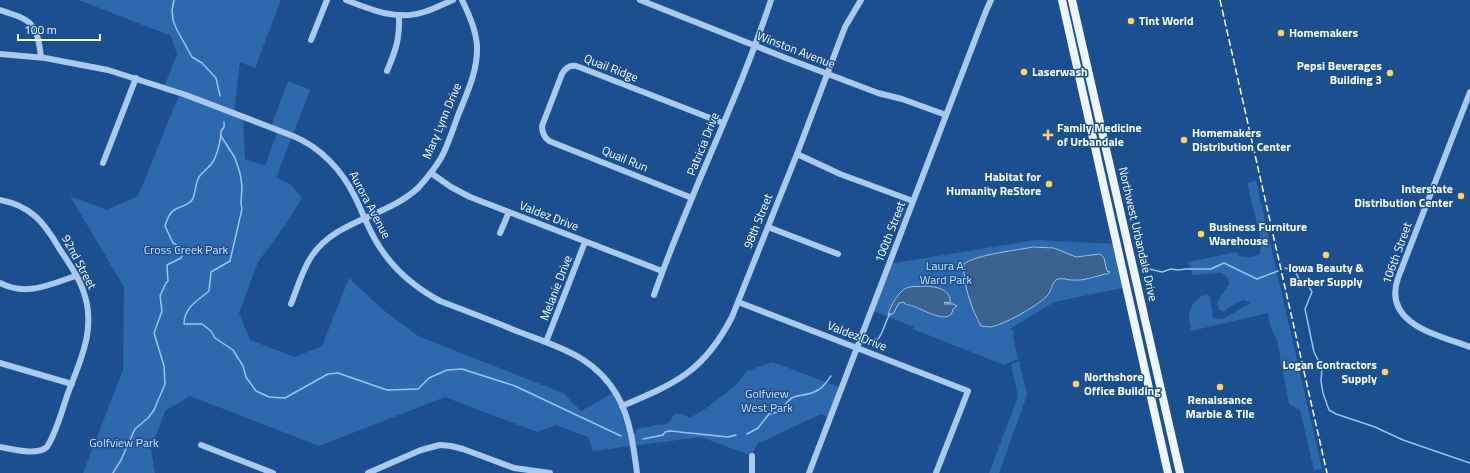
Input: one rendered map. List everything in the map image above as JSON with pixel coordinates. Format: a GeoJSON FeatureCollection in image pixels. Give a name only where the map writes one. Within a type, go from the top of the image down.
{"type":"FeatureCollection","features":[{"type":"Feature","properties":{"kind":"main road","name":"Northwest Urbandale Drive"},"geometry":{"type":"LineString","coordinates":[[1062,0],[1168,473]]}},
{"type":"Feature","properties":{"kind":"main road","name":"Northwest Urbandale Drive"},"geometry":{"type":"LineString","coordinates":[[1072,0],[1180,473]]}},
{"type":"Feature","properties":{"kind":"street"},"geometry":{"type":"LineString","coordinates":[[311,40],[327,0]]}},
{"type":"Feature","properties":{"kind":"street"},"geometry":{"type":"LineString","coordinates":[[346,0],[378,12],[399,15],[423,12],[453,0]]}},
{"type":"Feature","properties":{"kind":"street","name":"Mary Lynn Drive"},"geometry":{"type":"LineString","coordinates":[[291,304],[304,270],[311,257],[320,247],[338,232],[388,208],[410,194],[431,173],[446,148],[476,64],[477,46],[474,27],[462,0]]}},
{"type":"Feature","properties":{"kind":"street","name":"Winston Avenue"},"geometry":{"type":"LineString","coordinates":[[640,0],[827,74],[878,93],[902,99],[946,115]]}},
{"type":"Feature","properties":{"kind":"street","name":"Patricia Drive"},"geometry":{"type":"LineString","coordinates":[[654,295],[771,0]]}},
{"type":"Feature","properties":{"kind":"street","name":"98th Street"},"geometry":{"type":"LineString","coordinates":[[622,406],[666,387],[691,371],[712,350],[724,332],[738,302],[797,154],[845,27],[859,6],[861,0]]}},
{"type":"Feature","properties":{"kind":"street","name":"100th Street"},"geometry":{"type":"LineString","coordinates":[[809,473],[991,0]]}},
{"type":"Feature","properties":{"kind":"street"},"geometry":{"type":"LineString","coordinates":[[0,10],[22,17],[35,29],[39,38],[41,57]]}},
{"type":"Feature","properties":{"kind":"street"},"geometry":{"type":"LineString","coordinates":[[387,71],[395,53],[399,37],[399,15]]}},
{"type":"Feature","properties":{"kind":"street","name":"Aurora Avenue"},"geometry":{"type":"LineString","coordinates":[[0,54],[41,57],[94,66],[136,78],[298,138],[316,149],[335,166],[343,176],[353,192],[379,246],[388,259],[409,281],[428,294],[453,306],[568,350],[588,362],[605,378],[615,392],[627,418],[637,473]]}},
{"type":"Feature","properties":{"kind":"street","name":"Quail Ridge"},"geometry":{"type":"LineString","coordinates":[[550,141],[544,135],[542,126],[564,70],[569,66],[574,65],[723,123]]}},
{"type":"Feature","properties":{"kind":"street"},"geometry":{"type":"LineString","coordinates":[[103,163],[136,78]]}},
{"type":"Feature","properties":{"kind":"street","name":"106th Street"},"geometry":{"type":"LineString","coordinates":[[1470,92],[1394,288],[1399,310],[1412,323],[1470,347]]}},
{"type":"Feature","properties":{"kind":"street","name":"Quail Run"},"geometry":{"type":"LineString","coordinates":[[550,141],[692,198]]}},
{"type":"Feature","properties":{"kind":"street"},"geometry":{"type":"LineString","coordinates":[[797,154],[840,174],[913,201]]}},
{"type":"Feature","properties":{"kind":"street","name":"Valdez Drive"},"geometry":{"type":"LineString","coordinates":[[431,173],[470,197],[662,272]]}},
{"type":"Feature","properties":{"kind":"street","name":"92nd Street"},"geometry":{"type":"LineString","coordinates":[[0,200],[12,203],[39,219],[76,276],[86,300],[89,315],[89,332],[83,354],[50,442],[44,450],[23,451],[0,446]]}},
{"type":"Feature","properties":{"kind":"street"},"geometry":{"type":"LineString","coordinates":[[500,233],[509,212]]}},
{"type":"Feature","properties":{"kind":"street"},"geometry":{"type":"LineString","coordinates":[[768,227],[838,254]]}},
{"type":"Feature","properties":{"kind":"street","name":"Melanie Drive"},"geometry":{"type":"LineString","coordinates":[[546,342],[585,242]]}},
{"type":"Feature","properties":{"kind":"street"},"geometry":{"type":"LineString","coordinates":[[0,283],[13,289],[28,290],[76,276]]}},
{"type":"Feature","properties":{"kind":"street","name":"Valdez Drive"},"geometry":{"type":"LineString","coordinates":[[738,302],[968,391],[936,473]]}},
{"type":"Feature","properties":{"kind":"street"},"geometry":{"type":"LineString","coordinates":[[0,363],[72,384]]}},
{"type":"Feature","properties":{"kind":"street"},"geometry":{"type":"LineString","coordinates":[[201,445],[273,473]]}},
{"type":"Feature","properties":{"kind":"street"},"geometry":{"type":"LineString","coordinates":[[368,473],[421,450],[442,445],[463,449],[514,468],[550,473]]}},
{"type":"Feature","properties":{"kind":"street"},"geometry":{"type":"LineString","coordinates":[[752,456],[752,473]]}},
{"type":"Feature","properties":{"kind":"green space","name":"Cross Creek Park"},"geometry":{"type":"Polygon","coordinates":[[[79,0],[281,0],[255,68],[240,62],[234,113],[243,117],[245,159],[265,166],[278,130],[271,127],[288,81],[310,90],[276,178],[290,184],[302,198],[286,224],[258,262],[239,313],[250,340],[295,357],[322,346],[349,278],[382,309],[418,336],[563,393],[581,411],[615,392],[630,434],[636,433],[636,430],[641,428],[667,424],[670,422],[674,414],[682,414],[689,418],[701,412],[735,386],[747,371],[773,362],[841,388],[830,418],[821,414],[757,444],[752,456],[701,437],[593,451],[588,437],[556,425],[537,432],[445,397],[319,446],[190,396],[165,411],[151,449],[155,473],[83,473],[123,370],[124,287],[70,196],[107,210],[138,196],[180,93],[164,87],[177,54],[171,36],[79,0]]]}},
{"type":"Feature","properties":{"kind":"green space"},"geometry":{"type":"Polygon","coordinates":[[[1256,181],[1322,469],[1314,470],[1300,410],[1289,404],[1277,340],[1270,326],[1268,313],[1191,331],[1189,317],[1191,307],[1196,300],[1203,296],[1210,296],[1213,318],[1223,319],[1250,303],[1243,300],[1229,307],[1224,312],[1220,310],[1217,304],[1221,295],[1229,285],[1228,278],[1221,273],[1193,275],[1188,262],[1237,252],[1239,256],[1245,257],[1252,257],[1260,254],[1261,240],[1247,183],[1256,181]]]}},
{"type":"Feature","properties":{"kind":"green space","name":"Laura A. Ward Park"},"geometry":{"type":"Polygon","coordinates":[[[1035,240],[1117,244],[1127,287],[1054,302],[1010,329],[1014,331],[1013,336],[1018,359],[1004,365],[913,329],[914,327],[871,310],[889,264],[1035,240]],[[1033,247],[966,262],[964,276],[975,316],[981,326],[990,327],[1004,323],[1030,309],[1049,294],[1056,280],[1058,279],[1083,279],[1109,272],[1107,271],[1104,258],[1100,254],[1076,257],[1052,248],[1033,247]],[[931,286],[913,287],[904,290],[900,293],[888,313],[893,314],[899,303],[903,302],[943,317],[957,306],[953,304],[943,304],[947,302],[949,297],[947,292],[931,286]]]}},
{"type":"Feature","properties":{"kind":"green space"},"geometry":{"type":"Polygon","coordinates":[[[1019,361],[1027,395],[999,473],[989,473],[1018,397],[1011,364],[1019,361]]]}},
{"type":"Feature","properties":{"kind":"shaded area"},"geometry":{"type":"Polygon","coordinates":[[[1033,247],[1054,248],[1076,257],[1100,254],[1104,258],[1107,271],[1110,272],[1108,274],[1080,280],[1058,279],[1055,281],[1047,296],[1028,310],[996,326],[981,326],[968,296],[964,264],[986,255],[1033,247]]]}},
{"type":"Feature","properties":{"kind":"shaded area"},"geometry":{"type":"Polygon","coordinates":[[[924,286],[942,289],[948,294],[950,303],[945,302],[944,304],[953,304],[957,306],[953,309],[951,314],[947,317],[942,317],[905,304],[904,302],[899,303],[893,314],[888,314],[891,306],[903,290],[910,287],[924,286]]]}},
{"type":"Feature","properties":{"kind":"waterway"},"geometry":{"type":"LineString","coordinates":[[174,0],[172,10],[173,20],[177,30],[192,57],[202,63],[216,78],[220,96]]}},
{"type":"Feature","properties":{"kind":"waterway"},"geometry":{"type":"LineString","coordinates":[[113,473],[121,460],[135,429],[148,418],[154,410],[165,384],[164,366],[154,333],[162,311],[160,296],[168,281],[167,265],[181,258],[182,256],[177,245],[173,243],[165,226],[169,216],[174,210],[188,204],[192,200],[199,177],[211,165],[216,157],[224,122]]}},
{"type":"Feature","properties":{"kind":"waterway"},"geometry":{"type":"LineString","coordinates":[[221,136],[235,158],[240,173],[242,186],[242,209],[230,261],[211,272],[209,291],[192,305],[186,314],[184,324],[202,324],[211,331],[215,338],[233,350],[243,366],[246,377],[256,391],[269,397],[285,398],[328,374],[338,373],[387,390],[418,389],[429,378],[447,370],[462,369],[515,386],[621,436]]}},
{"type":"Feature","properties":{"kind":"waterway"},"geometry":{"type":"LineString","coordinates":[[1149,269],[1162,272],[1171,269],[1211,269],[1224,263],[1257,279],[1278,271]]}},
{"type":"Feature","properties":{"kind":"waterway"},"geometry":{"type":"LineString","coordinates":[[1285,268],[1295,271],[1300,281],[1308,285],[1312,292],[1305,309],[1314,352],[1322,368],[1321,381],[1323,393],[1329,410],[1336,414],[1375,427],[1403,440],[1470,463]]}},
{"type":"Feature","properties":{"kind":"waterway"},"geometry":{"type":"LineString","coordinates":[[877,340],[890,314]]}},
{"type":"Feature","properties":{"kind":"waterway"},"geometry":{"type":"LineString","coordinates":[[747,434],[758,428],[769,414],[782,411],[789,400],[793,397],[812,393],[820,389],[831,376]]}},
{"type":"Feature","properties":{"kind":"waterway"},"geometry":{"type":"LineString","coordinates":[[643,439],[663,435],[665,432],[670,431],[728,437],[736,435]]}},
{"type":"Feature","properties":{"kind":"railway"},"geometry":{"type":"LineString","coordinates":[[1220,0],[1327,473]]}},
{"type":"Feature","properties":{"kind":"place","name":"Tint World"},"geometry":{"type":"Point","coordinates":[1131,21]}},
{"type":"Feature","properties":{"kind":"place","name":"Homemakers"},"geometry":{"type":"Point","coordinates":[1281,33]}},
{"type":"Feature","properties":{"kind":"place","name":"Laserwash"},"geometry":{"type":"Point","coordinates":[1024,72]}},
{"type":"Feature","properties":{"kind":"place","name":"Pepsi Beverages Building 3"},"geometry":{"type":"Point","coordinates":[1390,73]}},
{"type":"Feature","properties":{"kind":"place","name":"Family Medicine of Urbandale"},"geometry":{"type":"Point","coordinates":[1048,135]}},
{"type":"Feature","properties":{"kind":"place","name":"Homemakers Distribution Center"},"geometry":{"type":"Point","coordinates":[1184,140]}},
{"type":"Feature","properties":{"kind":"place","name":"Habitat for Humanity ReStore"},"geometry":{"type":"Point","coordinates":[1049,184]}},
{"type":"Feature","properties":{"kind":"place","name":"Interstate Distribution Center"},"geometry":{"type":"Point","coordinates":[1461,196]}},
{"type":"Feature","properties":{"kind":"place","name":"Business Furniture Warehouse"},"geometry":{"type":"Point","coordinates":[1201,234]}},
{"type":"Feature","properties":{"kind":"place","name":"Iowa Beauty & Barber Supply"},"geometry":{"type":"Point","coordinates":[1326,255]}},
{"type":"Feature","properties":{"kind":"place","name":"Logan Contractors Supply"},"geometry":{"type":"Point","coordinates":[1385,372]}},
{"type":"Feature","properties":{"kind":"place","name":"Northshore Office Building"},"geometry":{"type":"Point","coordinates":[1076,384]}},
{"type":"Feature","properties":{"kind":"place","name":"Renaissance Marble & Tile"},"geometry":{"type":"Point","coordinates":[1220,387]}},
{"type":"Feature","properties":{"kind":"park label","name":"Golfview West Park"},"geometry":{"type":"Point","coordinates":[767,401]}},
{"type":"Feature","properties":{"kind":"park label","name":"Golfview Park"},"geometry":{"type":"Point","coordinates":[124,443]}}]}
